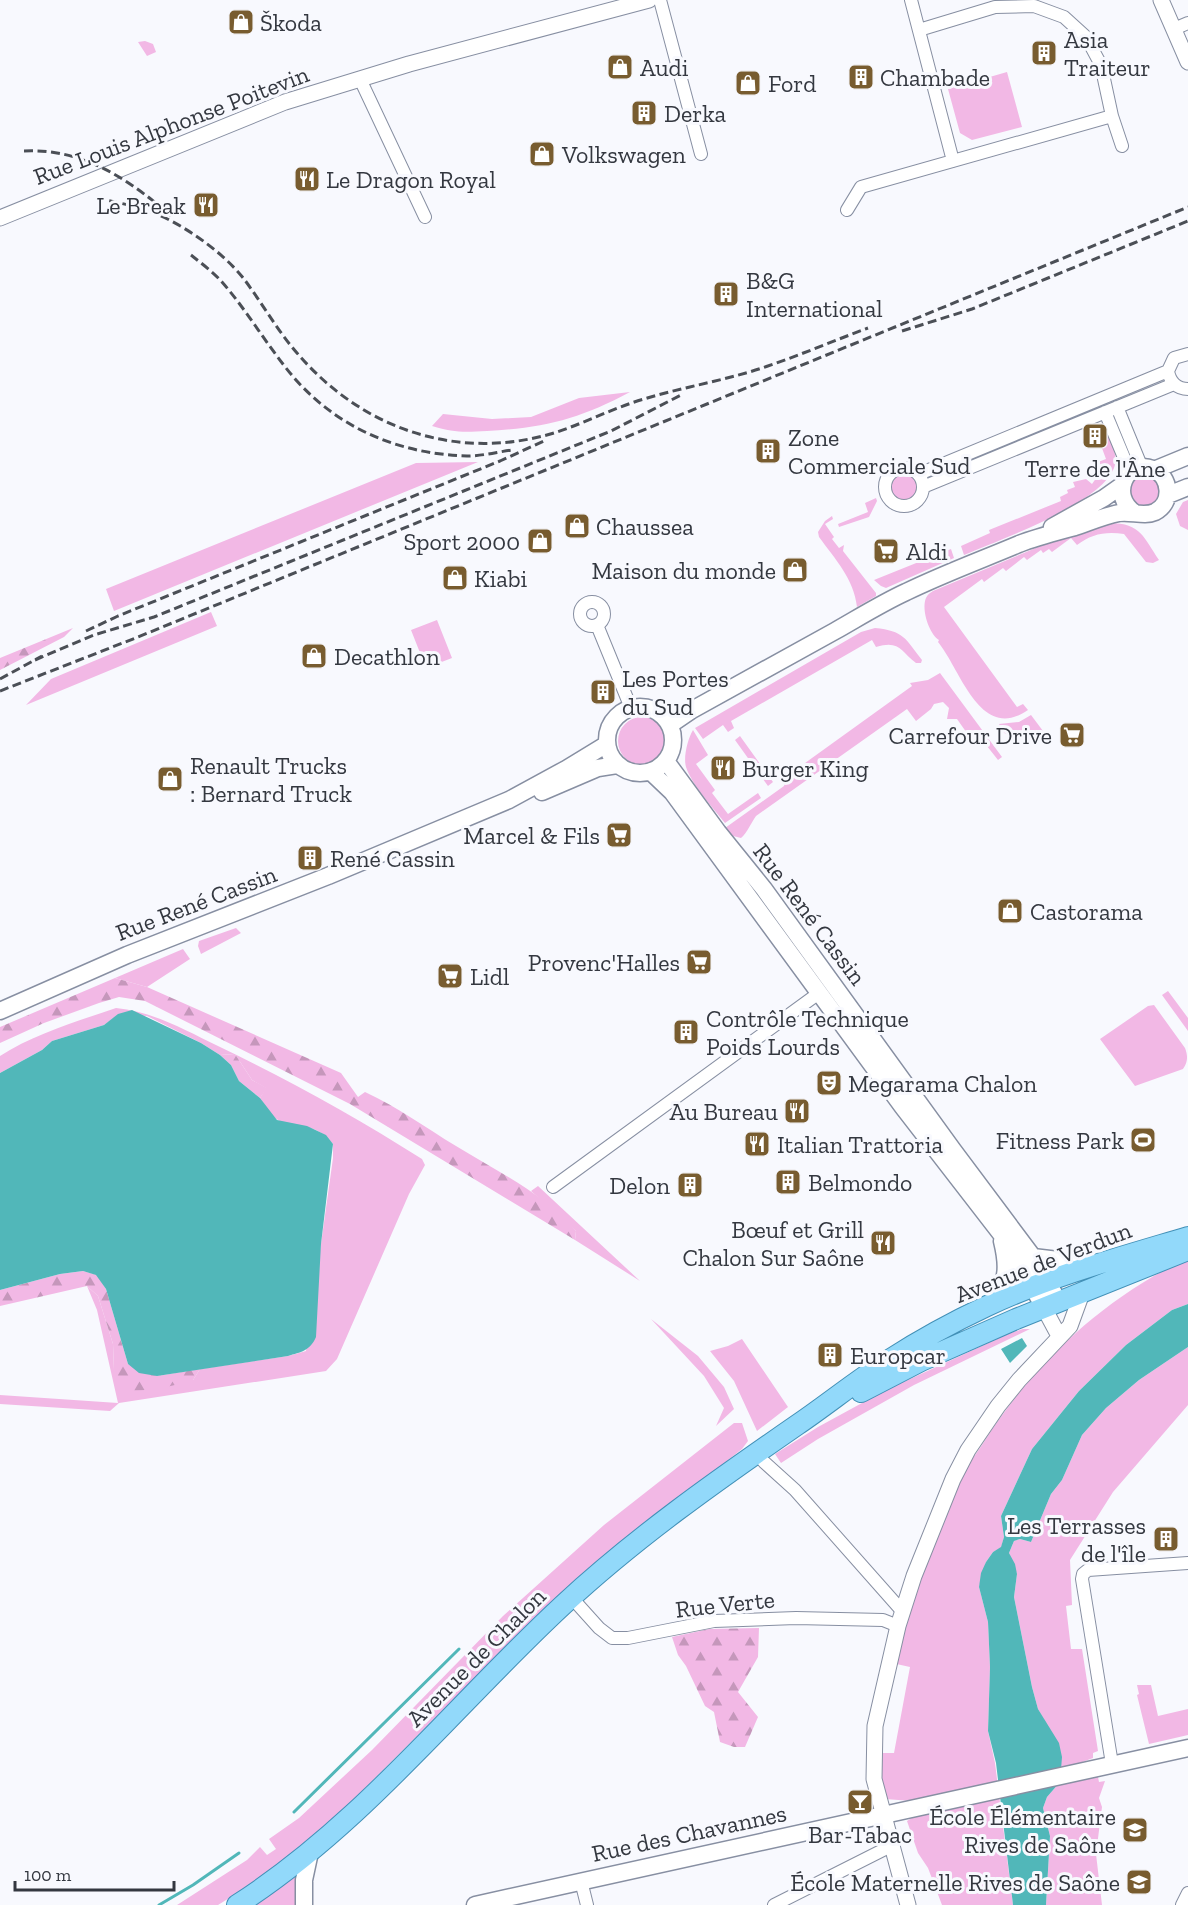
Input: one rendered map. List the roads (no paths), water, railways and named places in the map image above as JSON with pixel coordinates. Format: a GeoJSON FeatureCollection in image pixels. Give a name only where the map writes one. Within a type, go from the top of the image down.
{"type":"FeatureCollection","features":[{"type":"Feature","properties":{"kind":"main road"},"geometry":{"type":"LineString","coordinates":[[1023,543],[1104,498],[1137,474],[1188,456]]}},
{"type":"Feature","properties":{"kind":"main road"},"geometry":{"type":"LineString","coordinates":[[670,726],[692,710],[896,597],[1023,543],[1120,513],[1155,512],[1168,495],[1165,480],[1137,474]]}},
{"type":"Feature","properties":{"kind":"main road"},"geometry":{"type":"LineString","coordinates":[[1135,513],[1123,501],[1121,494],[1137,474]]}},
{"type":"Feature","properties":{"kind":"main road"},"geometry":{"type":"LineString","coordinates":[[1168,495],[1188,487]]}},
{"type":"Feature","properties":{"kind":"main road"},"geometry":{"type":"LineString","coordinates":[[647,707],[656,711],[670,726],[674,744],[666,761],[651,772],[633,773],[617,765],[610,755],[607,733],[611,723],[631,708],[647,707]]}},
{"type":"Feature","properties":{"kind":"main road","name":"Rue René Cassin"},"geometry":{"type":"LineString","coordinates":[[0,1011],[127,955],[336,873],[510,800],[607,744]]}},
{"type":"Feature","properties":{"kind":"main road","name":"Rue René Cassin"},"geometry":{"type":"LineString","coordinates":[[666,761],[724,840],[764,888],[953,1150],[1034,1257],[1041,1285]]}},
{"type":"Feature","properties":{"kind":"main road","name":"Rue René Cassin"},"geometry":{"type":"LineString","coordinates":[[510,800],[537,795],[598,768],[617,765]]}},
{"type":"Feature","properties":{"kind":"main road","name":"Rue René Cassin"},"geometry":{"type":"LineString","coordinates":[[651,772],[672,792],[902,1106],[1041,1285],[1052,1305]]}},
{"type":"Feature","properties":{"kind":"main road"},"geometry":{"type":"LineString","coordinates":[[819,993],[861,1023]]}},
{"type":"Feature","properties":{"kind":"main road"},"geometry":{"type":"LineString","coordinates":[[902,1106],[953,1150]]}},
{"type":"Feature","properties":{"kind":"main road"},"geometry":{"type":"LineString","coordinates":[[990,1305],[1003,1287],[1005,1279],[1006,1260],[1001,1234]]}},
{"type":"Feature","properties":{"kind":"main road","name":"Avenue de Verdun"},"geometry":{"type":"LineString","coordinates":[[756,1452],[890,1359],[952,1323],[990,1305],[1096,1264],[1188,1237]]}},
{"type":"Feature","properties":{"kind":"main road","name":"Avenue de Verdun"},"geometry":{"type":"LineString","coordinates":[[799,1423],[921,1361],[1188,1250]]}},
{"type":"Feature","properties":{"kind":"main road"},"geometry":{"type":"LineString","coordinates":[[1034,1257],[1096,1264]]}},
{"type":"Feature","properties":{"kind":"main road","name":"Avenue de Chalon"},"geometry":{"type":"LineString","coordinates":[[237,1905],[310,1852],[389,1779],[572,1598],[621,1554],[756,1452]]}},
{"type":"Feature","properties":{"kind":"main road","name":"Rue des Chavannes"},"geometry":{"type":"LineString","coordinates":[[475,1905],[1188,1748]]}},
{"type":"Feature","properties":{"kind":"main road"},"geometry":{"type":"LineString","coordinates":[[304,1905],[304,1880],[310,1852]]}},
{"type":"Feature","properties":{"kind":"street","name":"Rue Louis Alphonse Poitevin"},"geometry":{"type":"LineString","coordinates":[[0,218],[247,116],[360,78],[649,0]]}},
{"type":"Feature","properties":{"kind":"street"},"geometry":{"type":"LineString","coordinates":[[660,0],[700,154]]}},
{"type":"Feature","properties":{"kind":"street"},"geometry":{"type":"LineString","coordinates":[[911,0],[953,161]]}},
{"type":"Feature","properties":{"kind":"street"},"geometry":{"type":"LineString","coordinates":[[1161,0],[1181,26],[1188,62]]}},
{"type":"Feature","properties":{"kind":"street"},"geometry":{"type":"LineString","coordinates":[[919,30],[995,7],[1034,6],[1064,17],[1086,37],[1101,65],[1112,116],[1122,146]]}},
{"type":"Feature","properties":{"kind":"street"},"geometry":{"type":"LineString","coordinates":[[360,78],[425,218]]}},
{"type":"Feature","properties":{"kind":"street"},"geometry":{"type":"LineString","coordinates":[[847,210],[861,187],[1112,116]]}},
{"type":"Feature","properties":{"kind":"street"},"geometry":{"type":"LineString","coordinates":[[919,474],[923,487],[920,498],[910,505],[898,505],[889,498],[886,493],[886,480],[894,471],[905,468],[919,474],[1168,371],[1174,358],[1188,354]]}},
{"type":"Feature","properties":{"kind":"street"},"geometry":{"type":"LineString","coordinates":[[1168,371],[1174,384],[1188,388]]}},
{"type":"Feature","properties":{"kind":"street"},"geometry":{"type":"LineString","coordinates":[[923,487],[1174,384]]}},
{"type":"Feature","properties":{"kind":"street"},"geometry":{"type":"LineString","coordinates":[[1111,410],[1137,474]]}},
{"type":"Feature","properties":{"kind":"street"},"geometry":{"type":"LineString","coordinates":[[597,625],[631,708]]}},
{"type":"Feature","properties":{"kind":"street"},"geometry":{"type":"LineString","coordinates":[[553,1187],[819,993]]}},
{"type":"Feature","properties":{"kind":"street"},"geometry":{"type":"LineString","coordinates":[[908,1905],[874,1779],[875,1726],[902,1613],[948,1489],[968,1450],[1012,1388],[1064,1331],[1082,1293]]}},
{"type":"Feature","properties":{"kind":"street"},"geometry":{"type":"LineString","coordinates":[[1052,1305],[1064,1331]]}},
{"type":"Feature","properties":{"kind":"street"},"geometry":{"type":"LineString","coordinates":[[756,1452],[795,1490],[902,1613]]}},
{"type":"Feature","properties":{"kind":"street"},"geometry":{"type":"LineString","coordinates":[[1112,1764],[1083,1574],[1088,1570],[1188,1563]]}},
{"type":"Feature","properties":{"kind":"street","name":"Rue Verte"},"geometry":{"type":"LineString","coordinates":[[572,1598],[599,1628],[612,1638],[628,1638],[714,1621],[796,1618],[883,1620],[902,1613]]}},
{"type":"Feature","properties":{"kind":"street"},"geometry":{"type":"LineString","coordinates":[[774,1905],[893,1845]]}},
{"type":"Feature","properties":{"kind":"street"},"geometry":{"type":"LineString","coordinates":[[581,1881],[587,1905]]}},
{"type":"Feature","properties":{"kind":"street"},"geometry":{"type":"LineString","coordinates":[[1182,1905],[1188,1893]]}},
{"type":"Feature","properties":{"kind":"water"},"geometry":{"type":"Polygon","coordinates":[[[132,1010],[201,1043],[220,1055],[231,1065],[239,1081],[260,1098],[277,1120],[307,1126],[326,1135],[333,1144],[321,1244],[316,1337],[305,1350],[288,1356],[157,1376],[139,1373],[128,1364],[106,1289],[96,1275],[83,1271],[60,1274],[0,1290],[0,1073],[42,1050],[52,1041],[104,1025],[118,1014],[132,1010]]]}},
{"type":"Feature","properties":{"kind":"water"},"geometry":{"type":"Polygon","coordinates":[[[1188,1304],[1188,1347],[1139,1380],[1106,1408],[1082,1435],[1062,1480],[1051,1494],[1031,1542],[1020,1539],[1014,1541],[1009,1553],[1017,1574],[1014,1597],[1032,1687],[1038,1709],[1059,1743],[1062,1757],[1060,1782],[1047,1797],[1043,1808],[1050,1836],[1046,1905],[1013,1905],[996,1763],[988,1731],[990,1667],[988,1622],[979,1587],[981,1573],[993,1552],[1001,1547],[1004,1537],[1001,1516],[1032,1449],[1079,1391],[1126,1345],[1172,1310],[1188,1304]]]}},
{"type":"Feature","properties":{"kind":"water"},"geometry":{"type":"Polygon","coordinates":[[[1022,1338],[1027,1346],[1010,1363],[1001,1349],[1022,1338]]]}},
{"type":"Feature","properties":{"kind":"waterway"},"geometry":{"type":"LineString","coordinates":[[294,1812],[459,1649]]}},
{"type":"Feature","properties":{"kind":"waterway"},"geometry":{"type":"LineString","coordinates":[[159,1905],[239,1853]]}},
{"type":"Feature","properties":{"kind":"railway"},"geometry":{"type":"LineString","coordinates":[[24,151],[45,151],[66,155],[104,168],[155,202],[171,216]]}},
{"type":"Feature","properties":{"kind":"railway"},"geometry":{"type":"LineString","coordinates":[[96,198],[130,205],[162,216],[201,239],[244,279],[297,353],[351,402],[381,419],[414,432],[447,440],[482,443],[518,441],[554,433],[644,399],[762,368],[868,328]]}},
{"type":"Feature","properties":{"kind":"railway"},"geometry":{"type":"LineString","coordinates":[[0,691],[138,637],[1188,207]]}},
{"type":"Feature","properties":{"kind":"railway"},"geometry":{"type":"LineString","coordinates":[[902,331],[972,309],[1188,221]]}},
{"type":"Feature","properties":{"kind":"railway"},"geometry":{"type":"LineString","coordinates":[[191,255],[222,282],[296,380],[332,413],[374,436],[419,450],[467,456],[512,450]]}},
{"type":"Feature","properties":{"kind":"railway"},"geometry":{"type":"LineString","coordinates":[[35,660],[94,635],[154,617],[611,431],[681,395]]}},
{"type":"Feature","properties":{"kind":"railway"},"geometry":{"type":"LineString","coordinates":[[86,631],[546,440]]}},
{"type":"Feature","properties":{"kind":"railway"},"geometry":{"type":"LineString","coordinates":[[0,679],[42,656]]}},
{"type":"Feature","properties":{"kind":"place","name":"Škoda"},"geometry":{"type":"Point","coordinates":[241,22]}},
{"type":"Feature","properties":{"kind":"place","name":"Asia Traiteur"},"geometry":{"type":"Point","coordinates":[1044,53]}},
{"type":"Feature","properties":{"kind":"place","name":"Audi"},"geometry":{"type":"Point","coordinates":[620,67]}},
{"type":"Feature","properties":{"kind":"place","name":"Chambade"},"geometry":{"type":"Point","coordinates":[861,77]}},
{"type":"Feature","properties":{"kind":"place","name":"Ford"},"geometry":{"type":"Point","coordinates":[748,83]}},
{"type":"Feature","properties":{"kind":"place","name":"Derka"},"geometry":{"type":"Point","coordinates":[644,113]}},
{"type":"Feature","properties":{"kind":"place","name":"Volkswagen"},"geometry":{"type":"Point","coordinates":[542,154]}},
{"type":"Feature","properties":{"kind":"place","name":"Le Dragon Royal"},"geometry":{"type":"Point","coordinates":[307,179]}},
{"type":"Feature","properties":{"kind":"place","name":"Le Break"},"geometry":{"type":"Point","coordinates":[206,205]}},
{"type":"Feature","properties":{"kind":"place","name":"B&G International"},"geometry":{"type":"Point","coordinates":[726,294]}},
{"type":"Feature","properties":{"kind":"place","name":"Terre de l'Âne"},"geometry":{"type":"Point","coordinates":[1095,436]}},
{"type":"Feature","properties":{"kind":"place","name":"Zone Commerciale Sud"},"geometry":{"type":"Point","coordinates":[768,451]}},
{"type":"Feature","properties":{"kind":"place","name":"Chaussea"},"geometry":{"type":"Point","coordinates":[577,526]}},
{"type":"Feature","properties":{"kind":"place","name":"Sport 2000"},"geometry":{"type":"Point","coordinates":[540,541]}},
{"type":"Feature","properties":{"kind":"place","name":"Aldi"},"geometry":{"type":"Point","coordinates":[886,551]}},
{"type":"Feature","properties":{"kind":"place","name":"Maison du monde"},"geometry":{"type":"Point","coordinates":[795,570]}},
{"type":"Feature","properties":{"kind":"place","name":"Kiabi"},"geometry":{"type":"Point","coordinates":[455,578]}},
{"type":"Feature","properties":{"kind":"place","name":"Decathlon"},"geometry":{"type":"Point","coordinates":[314,656]}},
{"type":"Feature","properties":{"kind":"place","name":"Les Portes du Sud"},"geometry":{"type":"Point","coordinates":[603,692]}},
{"type":"Feature","properties":{"kind":"place","name":"Carrefour Drive"},"geometry":{"type":"Point","coordinates":[1072,735]}},
{"type":"Feature","properties":{"kind":"place","name":"Burger King"},"geometry":{"type":"Point","coordinates":[723,768]}},
{"type":"Feature","properties":{"kind":"place","name":"Renault Trucks : Bernard Truck"},"geometry":{"type":"Point","coordinates":[170,779]}},
{"type":"Feature","properties":{"kind":"place","name":"Marcel & Fils"},"geometry":{"type":"Point","coordinates":[619,835]}},
{"type":"Feature","properties":{"kind":"place","name":"René Cassin"},"geometry":{"type":"Point","coordinates":[310,858]}},
{"type":"Feature","properties":{"kind":"place","name":"Castorama"},"geometry":{"type":"Point","coordinates":[1010,911]}},
{"type":"Feature","properties":{"kind":"place","name":"Provenc'Halles"},"geometry":{"type":"Point","coordinates":[699,962]}},
{"type":"Feature","properties":{"kind":"place","name":"Lidl"},"geometry":{"type":"Point","coordinates":[450,976]}},
{"type":"Feature","properties":{"kind":"place","name":"Contrôle Technique Poids Lourds"},"geometry":{"type":"Point","coordinates":[686,1032]}},
{"type":"Feature","properties":{"kind":"place","name":"Megarama Chalon"},"geometry":{"type":"Point","coordinates":[829,1083]}},
{"type":"Feature","properties":{"kind":"place","name":"Au Bureau"},"geometry":{"type":"Point","coordinates":[797,1111]}},
{"type":"Feature","properties":{"kind":"place","name":"Fitness Park"},"geometry":{"type":"Point","coordinates":[1143,1140]}},
{"type":"Feature","properties":{"kind":"place","name":"Italian Trattoria"},"geometry":{"type":"Point","coordinates":[757,1144]}},
{"type":"Feature","properties":{"kind":"place","name":"Belmondo"},"geometry":{"type":"Point","coordinates":[788,1182]}},
{"type":"Feature","properties":{"kind":"place","name":"Delon"},"geometry":{"type":"Point","coordinates":[690,1185]}},
{"type":"Feature","properties":{"kind":"place","name":"Bœuf et Grill Chalon Sur Saône"},"geometry":{"type":"Point","coordinates":[883,1243]}},
{"type":"Feature","properties":{"kind":"place","name":"Europcar"},"geometry":{"type":"Point","coordinates":[830,1355]}},
{"type":"Feature","properties":{"kind":"place","name":"Les Terrasses de l'île"},"geometry":{"type":"Point","coordinates":[1166,1539]}},
{"type":"Feature","properties":{"kind":"place","name":"Bar-Tabac"},"geometry":{"type":"Point","coordinates":[860,1802]}},
{"type":"Feature","properties":{"kind":"place","name":"École Élémentaire Rives de Saône"},"geometry":{"type":"Point","coordinates":[1135,1830]}},
{"type":"Feature","properties":{"kind":"place","name":"École Maternelle Rives de Saône"},"geometry":{"type":"Point","coordinates":[1139,1882]}}]}
